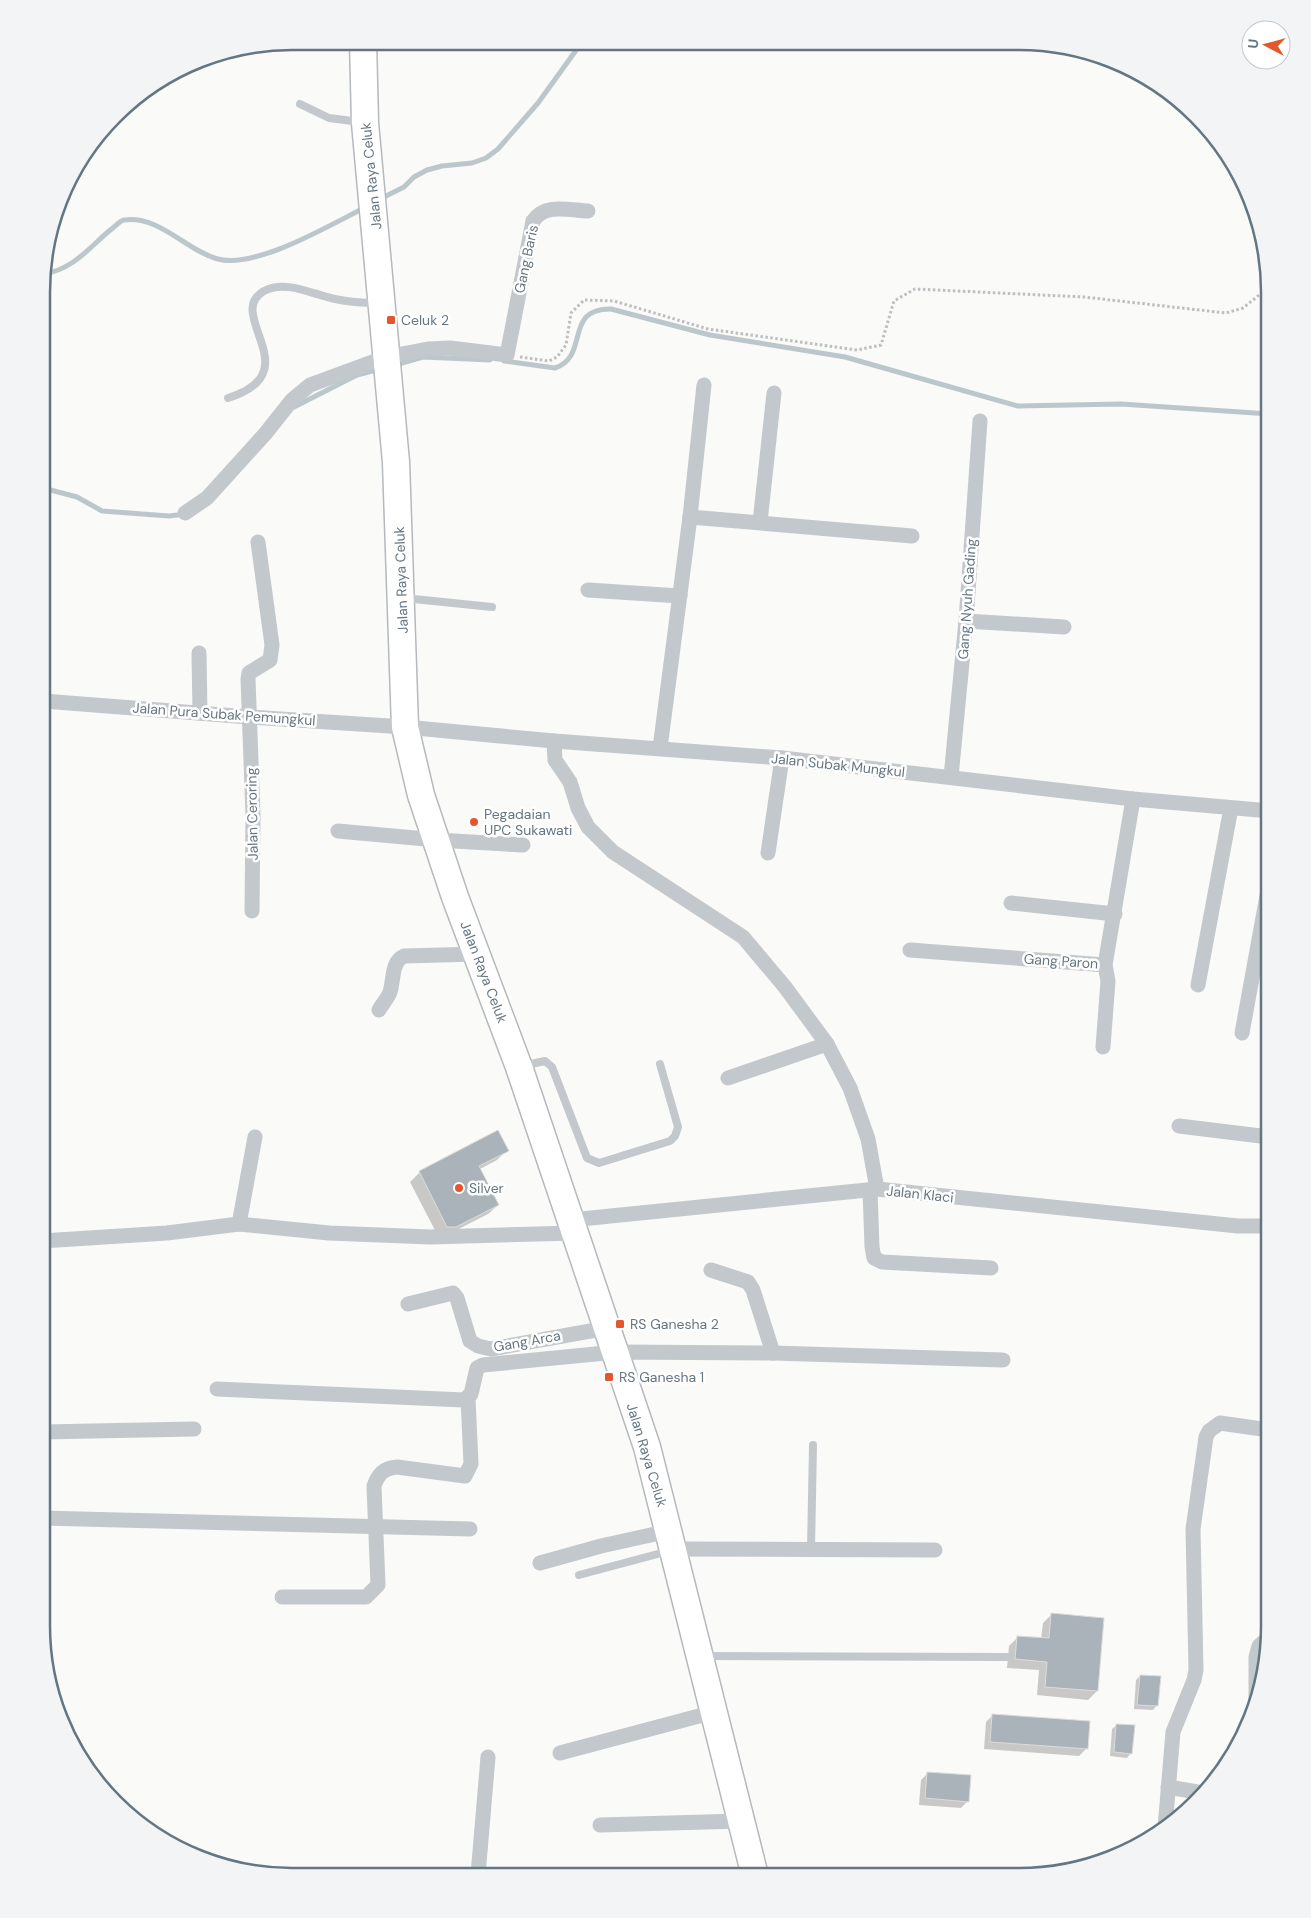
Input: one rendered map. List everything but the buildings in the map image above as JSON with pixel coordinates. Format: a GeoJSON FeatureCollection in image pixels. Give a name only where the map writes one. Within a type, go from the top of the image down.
{"type":"FeatureCollection","features":[{"type":"Feature","properties":{"kind":"highway","name":"Jalan Raya Celuk"},"geometry":{"type":"LineString","coordinates":[[364,50],[365,123],[396,462],[405,727],[421,795],[455,897],[519,1066],[573,1226],[600,1329],[616,1352],[647,1447],[753,1868]]}},
{"type":"Feature","properties":{"kind":"street","name":"Gang Baris"},"geometry":{"type":"LineString","coordinates":[[507,355],[533,221],[541,211],[550,209],[588,210]]}},
{"type":"Feature","properties":{"kind":"street"},"geometry":{"type":"LineString","coordinates":[[185,513],[207,498],[265,434],[298,393],[310,385],[428,349],[450,348],[507,355]]}},
{"type":"Feature","properties":{"kind":"street"},"geometry":{"type":"LineString","coordinates":[[660,748],[690,517],[704,385]]}},
{"type":"Feature","properties":{"kind":"street"},"geometry":{"type":"LineString","coordinates":[[760,522],[774,393]]}},
{"type":"Feature","properties":{"kind":"street","name":"Gang Nyuh Gading"},"geometry":{"type":"LineString","coordinates":[[951,777],[966,621],[980,421]]}},
{"type":"Feature","properties":{"kind":"street"},"geometry":{"type":"LineString","coordinates":[[690,517],[912,536]]}},
{"type":"Feature","properties":{"kind":"street","name":"Jalan Ceroring"},"geometry":{"type":"LineString","coordinates":[[252,911],[253,815],[249,673],[270,660],[272,645],[258,542]]}},
{"type":"Feature","properties":{"kind":"street"},"geometry":{"type":"LineString","coordinates":[[588,590],[680,596]]}},
{"type":"Feature","properties":{"kind":"street"},"geometry":{"type":"LineString","coordinates":[[966,621],[1064,627]]}},
{"type":"Feature","properties":{"kind":"street"},"geometry":{"type":"LineString","coordinates":[[199,653],[200,713]]}},
{"type":"Feature","properties":{"kind":"street","name":"Jalan Pura Subak Pemungkul"},"geometry":{"type":"LineString","coordinates":[[50,702],[405,727]]}},
{"type":"Feature","properties":{"kind":"street","name":"Jalan Subak Mungkul"},"geometry":{"type":"LineString","coordinates":[[405,727],[554,741],[782,758],[1133,799],[1261,811]]}},
{"type":"Feature","properties":{"kind":"street"},"geometry":{"type":"LineString","coordinates":[[554,741],[555,760],[570,782],[578,808],[588,827],[613,852],[742,937],[785,987],[827,1044],[850,1088],[868,1139],[874,1190],[872,1247],[877,1260],[882,1262],[992,1268]]}},
{"type":"Feature","properties":{"kind":"street"},"geometry":{"type":"LineString","coordinates":[[768,853],[782,758]]}},
{"type":"Feature","properties":{"kind":"street","name":"Gang Paron"},"geometry":{"type":"LineString","coordinates":[[910,950],[1105,965],[1133,799]]}},
{"type":"Feature","properties":{"kind":"street"},"geometry":{"type":"LineString","coordinates":[[1198,985],[1231,808]]}},
{"type":"Feature","properties":{"kind":"street"},"geometry":{"type":"LineString","coordinates":[[338,831],[437,840],[523,845]]}},
{"type":"Feature","properties":{"kind":"street"},"geometry":{"type":"LineString","coordinates":[[1011,903],[1115,914]]}},
{"type":"Feature","properties":{"kind":"street"},"geometry":{"type":"LineString","coordinates":[[1242,1033],[1261,928]]}},
{"type":"Feature","properties":{"kind":"street"},"geometry":{"type":"LineString","coordinates":[[379,1010],[389,994],[395,964],[400,958],[404,956],[478,954]]}},
{"type":"Feature","properties":{"kind":"street"},"geometry":{"type":"LineString","coordinates":[[1102,1046],[1108,982],[1105,965]]}},
{"type":"Feature","properties":{"kind":"street"},"geometry":{"type":"LineString","coordinates":[[728,1078],[827,1044]]}},
{"type":"Feature","properties":{"kind":"street"},"geometry":{"type":"LineString","coordinates":[[1179,1126],[1261,1136]]}},
{"type":"Feature","properties":{"kind":"street"},"geometry":{"type":"LineString","coordinates":[[239,1224],[255,1137]]}},
{"type":"Feature","properties":{"kind":"street","name":"Jalan Klaci"},"geometry":{"type":"LineString","coordinates":[[50,1241],[175,1233],[239,1224],[329,1233],[430,1238],[573,1226],[874,1190],[1238,1226],[1261,1226]]}},
{"type":"Feature","properties":{"kind":"street"},"geometry":{"type":"LineString","coordinates":[[711,1270],[748,1282],[753,1290],[773,1352]]}},
{"type":"Feature","properties":{"kind":"street","name":"Gang Arca"},"geometry":{"type":"LineString","coordinates":[[408,1304],[453,1293],[457,1298],[470,1341],[482,1347],[491,1348],[600,1329]]}},
{"type":"Feature","properties":{"kind":"street"},"geometry":{"type":"LineString","coordinates":[[282,1596],[366,1597],[371,1594],[378,1585],[374,1526],[374,1486],[381,1472],[388,1468],[459,1476],[465,1476],[468,1473],[471,1464],[468,1398],[475,1371],[483,1364],[616,1352],[773,1352],[1003,1360]]}},
{"type":"Feature","properties":{"kind":"street"},"geometry":{"type":"LineString","coordinates":[[217,1389],[464,1400],[468,1398]]}},
{"type":"Feature","properties":{"kind":"street"},"geometry":{"type":"LineString","coordinates":[[1166,1818],[1173,1732],[1194,1680],[1196,1670],[1193,1529],[1206,1437],[1209,1431],[1220,1423],[1261,1429]]}},
{"type":"Feature","properties":{"kind":"street"},"geometry":{"type":"LineString","coordinates":[[50,1432],[194,1429]]}},
{"type":"Feature","properties":{"kind":"street"},"geometry":{"type":"LineString","coordinates":[[50,1518],[470,1529]]}},
{"type":"Feature","properties":{"kind":"street"},"geometry":{"type":"LineString","coordinates":[[540,1563],[600,1546],[671,1540],[811,1549],[936,1550]]}},
{"type":"Feature","properties":{"kind":"street"},"geometry":{"type":"LineString","coordinates":[[1256,1673],[1256,1657],[1260,1645]]}},
{"type":"Feature","properties":{"kind":"street"},"geometry":{"type":"LineString","coordinates":[[560,1753],[714,1712]]}},
{"type":"Feature","properties":{"kind":"street"},"geometry":{"type":"LineString","coordinates":[[479,1868],[488,1757]]}},
{"type":"Feature","properties":{"kind":"street"},"geometry":{"type":"LineString","coordinates":[[1168,1787],[1195,1792]]}},
{"type":"Feature","properties":{"kind":"street"},"geometry":{"type":"LineString","coordinates":[[600,1825],[741,1822]]}},
{"type":"Feature","properties":{"kind":"lane"},"geometry":{"type":"LineString","coordinates":[[300,104],[329,118],[365,123]]}},
{"type":"Feature","properties":{"kind":"lane"},"geometry":{"type":"LineString","coordinates":[[228,398],[247,392],[258,384],[265,367],[263,343],[251,313],[255,298],[265,290],[284,287],[335,299],[363,303],[382,303]]}},
{"type":"Feature","properties":{"kind":"lane"},"geometry":{"type":"LineString","coordinates":[[402,598],[492,608]]}},
{"type":"Feature","properties":{"kind":"lane"},"geometry":{"type":"LineString","coordinates":[[519,1066],[545,1061],[552,1067],[587,1158],[599,1163],[670,1141],[675,1136],[678,1126],[660,1064]]}},
{"type":"Feature","properties":{"kind":"lane"},"geometry":{"type":"LineString","coordinates":[[811,1549],[812,1445]]}},
{"type":"Feature","properties":{"kind":"lane"},"geometry":{"type":"LineString","coordinates":[[579,1575],[654,1556],[671,1540]]}},
{"type":"Feature","properties":{"kind":"lane"},"geometry":{"type":"LineString","coordinates":[[701,1656],[1008,1657]]}},
{"type":"Feature","properties":{"kind":"path"},"geometry":{"type":"LineString","coordinates":[[507,355],[553,360],[566,345],[571,313],[584,300],[614,301],[708,329],[857,350],[881,345],[894,301],[915,289],[1084,297],[1226,312],[1243,308],[1261,293]]}},
{"type":"Feature","properties":{"kind":"waterway"},"geometry":{"type":"LineString","coordinates":[[380,199],[404,187],[414,177],[427,170],[442,166],[472,163],[486,158],[498,149],[538,103],[576,50]]}},
{"type":"Feature","properties":{"kind":"waterway"},"geometry":{"type":"LineString","coordinates":[[51,272],[71,263],[124,220],[137,220],[149,223],[161,228],[206,255],[218,259],[234,260],[252,258],[293,244],[364,208]]}},
{"type":"Feature","properties":{"kind":"waterway"},"geometry":{"type":"LineString","coordinates":[[504,361],[555,368],[565,362],[572,354],[581,324],[587,316],[596,311],[611,309],[710,335],[845,357],[1018,406],[1121,404],[1261,413]]}},
{"type":"Feature","properties":{"kind":"waterway"},"geometry":{"type":"LineString","coordinates":[[395,365],[423,357],[490,360]]}},
{"type":"Feature","properties":{"kind":"waterway"},"geometry":{"type":"LineString","coordinates":[[294,407],[357,375],[380,369]]}},
{"type":"Feature","properties":{"kind":"waterway"},"geometry":{"type":"LineString","coordinates":[[50,490],[77,497],[102,511],[169,516],[185,514]]}},
{"type":"Feature","properties":{"kind":"place","name":"Celuk 2"},"geometry":{"type":"Point","coordinates":[391,320]}},
{"type":"Feature","properties":{"kind":"place","name":"Pegadaian UPC Sukawati"},"geometry":{"type":"Point","coordinates":[474,822]}},
{"type":"Feature","properties":{"kind":"place","name":"Silver"},"geometry":{"type":"Point","coordinates":[459,1188]}},
{"type":"Feature","properties":{"kind":"place","name":"RS Ganesha 2"},"geometry":{"type":"Point","coordinates":[620,1324]}},
{"type":"Feature","properties":{"kind":"place","name":"RS Ganesha 1"},"geometry":{"type":"Point","coordinates":[609,1377]}}]}
